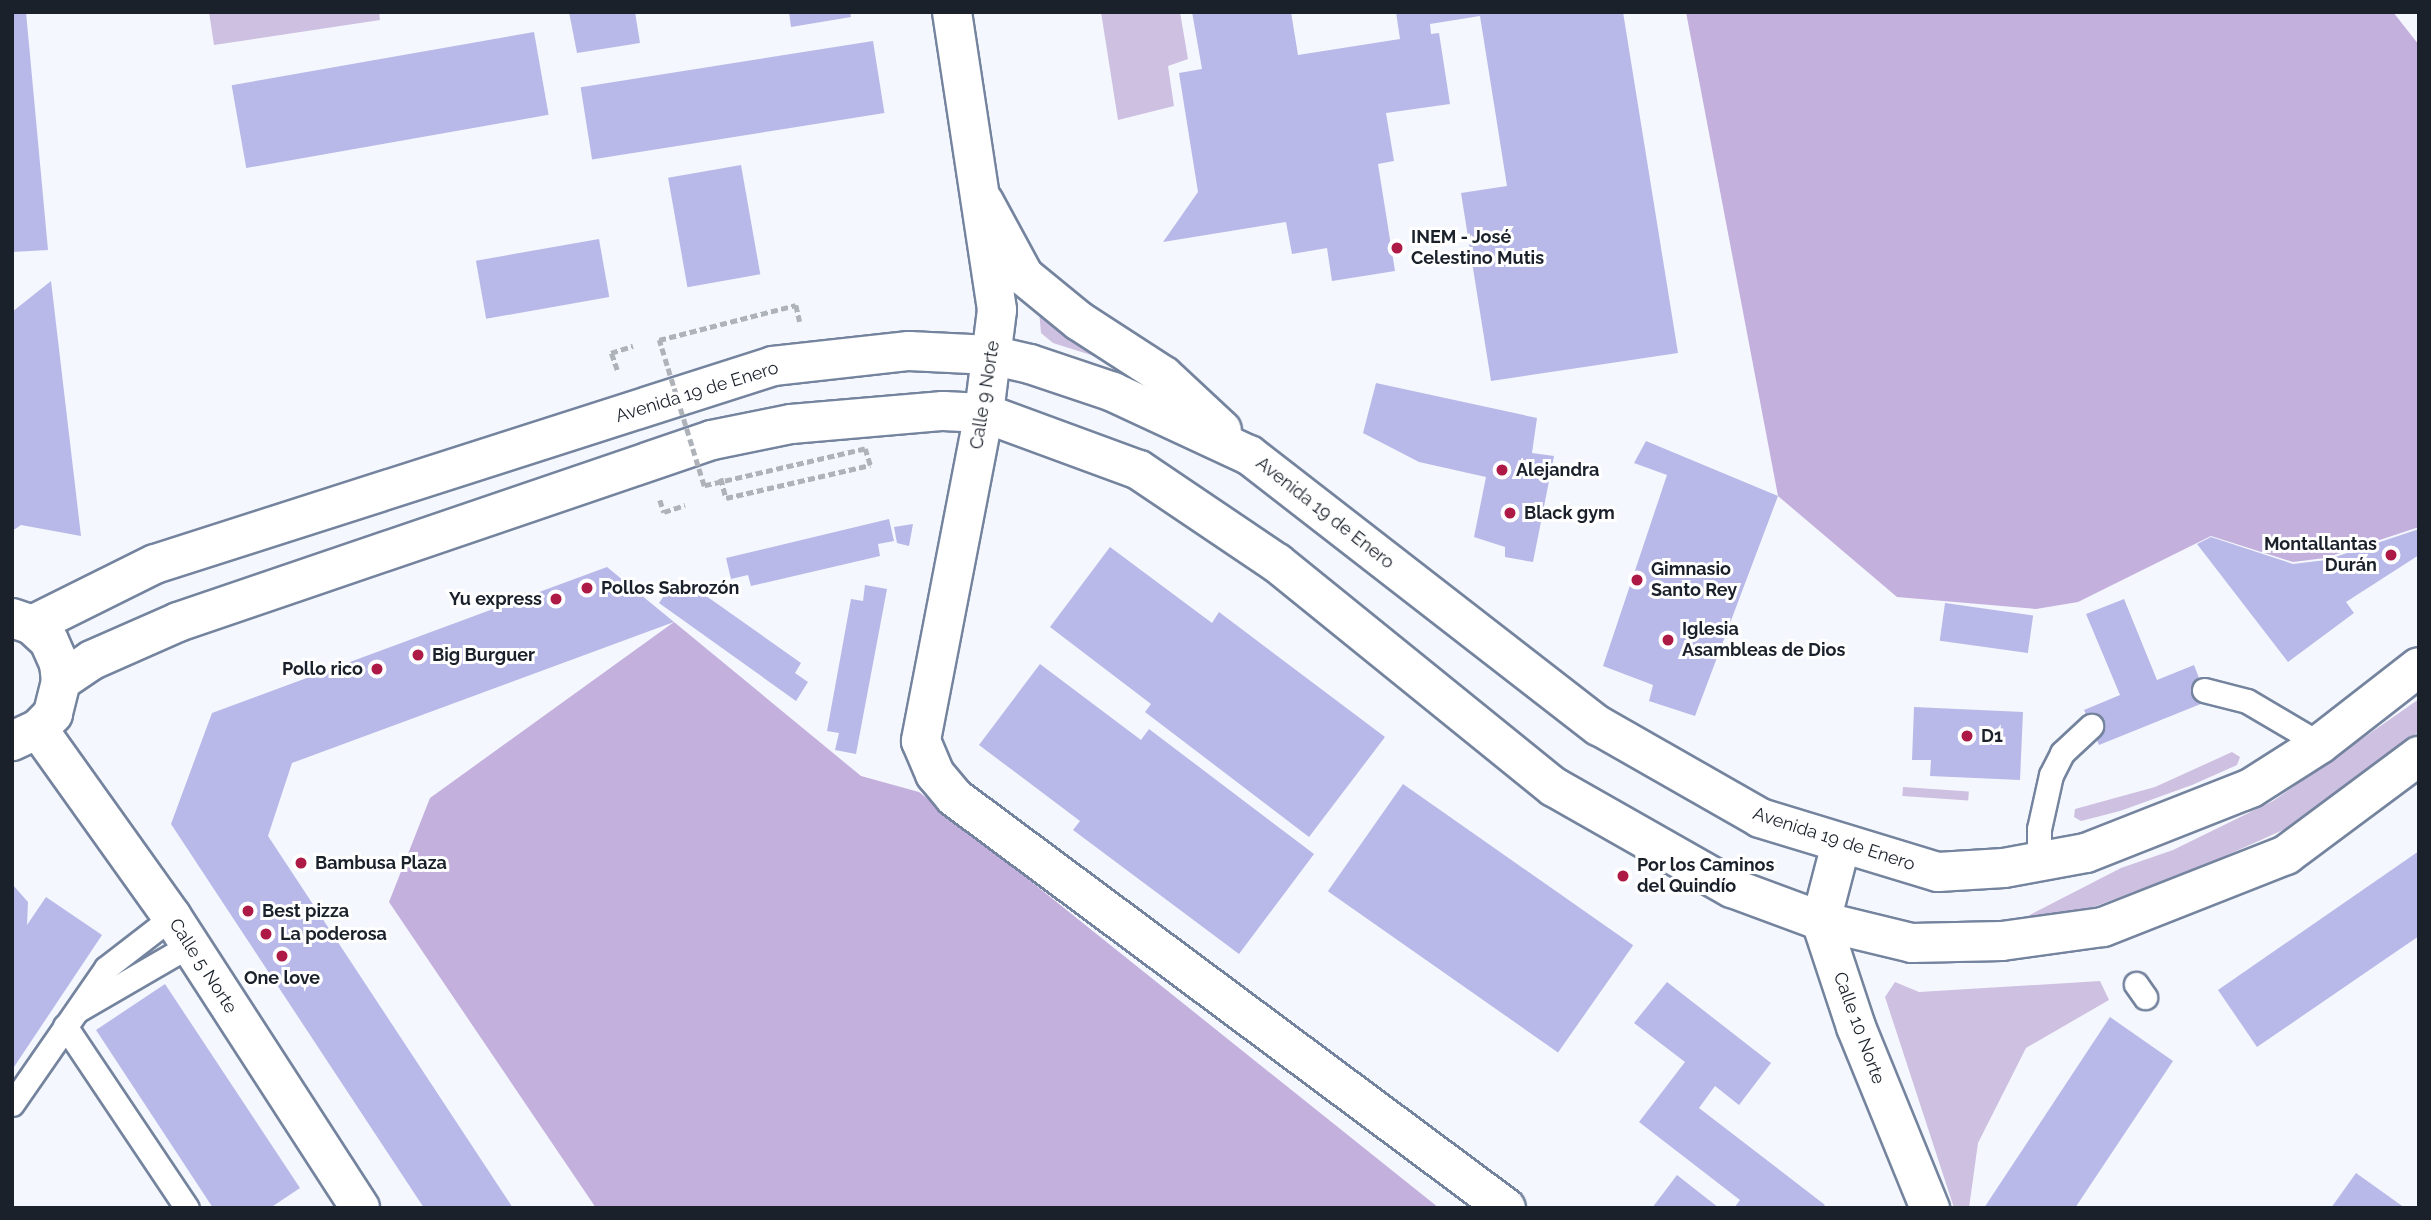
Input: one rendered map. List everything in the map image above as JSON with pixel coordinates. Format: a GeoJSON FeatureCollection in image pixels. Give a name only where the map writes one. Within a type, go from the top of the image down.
{"type":"FeatureCollection","features":[{"type":"Feature","properties":{"kind":"main road","name":"Calle 9 Norte"},"geometry":{"type":"LineString","coordinates":[[952,12],[984,202],[997,310],[984,413],[921,741],[934,774],[954,797],[1506,1208]]}},
{"type":"Feature","properties":{"kind":"main road"},"geometry":{"type":"LineString","coordinates":[[984,202],[1024,275],[1079,321],[1164,376],[1249,454]]}},
{"type":"Feature","properties":{"kind":"main road","name":"Avenida 19 de Enero"},"geometry":{"type":"LineString","coordinates":[[22,622],[155,564],[773,366],[909,351],[991,355],[1113,393],[1249,454],[1599,726],[1760,818],[1938,872],[2085,853],[2251,788],[2320,744],[2419,667]]}},
{"type":"Feature","properties":{"kind":"main road"},"geometry":{"type":"LineString","coordinates":[[61,681],[92,660],[178,622],[712,440],[791,424],[915,411],[984,413],[1139,470],[1276,563],[1554,787],[1718,881],[1821,921],[1912,943],[2002,941],[2103,927],[2286,855],[2419,756]]}},
{"type":"Feature","properties":{"kind":"main road"},"geometry":{"type":"LineString","coordinates":[[22,622],[55,651],[61,681],[52,714],[25,735]]}},
{"type":"Feature","properties":{"kind":"main road","name":"Calle 5 Norte"},"geometry":{"type":"LineString","coordinates":[[25,735],[181,931],[360,1208]]}},
{"type":"Feature","properties":{"kind":"main road"},"geometry":{"type":"LineString","coordinates":[[1821,921],[1841,844]]}},
{"type":"Feature","properties":{"kind":"main road","name":"Calle 10 Norte"},"geometry":{"type":"LineString","coordinates":[[1821,921],[1856,1027],[1930,1208]]}},
{"type":"Feature","properties":{"kind":"lane"},"geometry":{"type":"LineString","coordinates":[[2204,690],[2247,701],[2320,744]]}},
{"type":"Feature","properties":{"kind":"lane"},"geometry":{"type":"LineString","coordinates":[[2039,861],[2039,829],[2051,775],[2062,753],[2091,726]]}},
{"type":"Feature","properties":{"kind":"lane"},"geometry":{"type":"LineString","coordinates":[[70,1019],[181,931]]}},
{"type":"Feature","properties":{"kind":"lane"},"geometry":{"type":"LineString","coordinates":[[12,1104],[106,968],[181,931]]}},
{"type":"Feature","properties":{"kind":"lane"},"geometry":{"type":"LineString","coordinates":[[70,1019],[187,1208]]}},
{"type":"Feature","properties":{"kind":"path"},"geometry":{"type":"LineString","coordinates":[[726,498],[870,465],[865,449],[704,486],[659,340],[796,305]]}},
{"type":"Feature","properties":{"kind":"path"},"geometry":{"type":"LineString","coordinates":[[627,368],[615,370],[611,353],[633,346]]}},
{"type":"Feature","properties":{"kind":"shaded area"},"geometry":{"type":"Polygon","coordinates":[[[209,12],[379,12],[380,20],[214,45],[209,12]]]}},
{"type":"Feature","properties":{"kind":"shaded area"},"geometry":{"type":"Polygon","coordinates":[[[1101,12],[1180,12],[1188,59],[1168,66],[1174,106],[1118,120],[1101,12]]]}},
{"type":"Feature","properties":{"kind":"shaded area"},"geometry":{"type":"Polygon","coordinates":[[[1686,12],[2393,12],[2419,45],[2419,527],[2325,558],[2293,562],[2211,536],[2078,602],[2036,609],[1897,597],[1778,496],[1686,12]]]}},
{"type":"Feature","properties":{"kind":"shaded area"},"geometry":{"type":"Polygon","coordinates":[[[1039,311],[1110,361],[1053,343],[1041,333],[1039,311]]]}},
{"type":"Feature","properties":{"kind":"shaded area"},"geometry":{"type":"Polygon","coordinates":[[[674,622],[861,776],[919,792],[1439,1208],[596,1208],[389,902],[430,798],[674,622]]]}},
{"type":"Feature","properties":{"kind":"shaded area"},"geometry":{"type":"Polygon","coordinates":[[[2419,699],[2419,732],[2292,826],[2185,874],[2093,907],[2020,920],[2121,868],[2173,850],[2273,801],[2419,699]]]}},
{"type":"Feature","properties":{"kind":"shaded area"},"geometry":{"type":"Polygon","coordinates":[[[2232,752],[2240,757],[2237,765],[2192,785],[2120,811],[2081,821],[2074,817],[2075,809],[2155,787],[2232,752]]]}},
{"type":"Feature","properties":{"kind":"shaded area"},"geometry":{"type":"Polygon","coordinates":[[[1903,787],[1969,792],[1968,801],[1902,796],[1903,787]]]}},
{"type":"Feature","properties":{"kind":"shaded area"},"geometry":{"type":"Polygon","coordinates":[[[2100,981],[2109,1000],[2026,1048],[1978,1143],[1969,1208],[1954,1208],[1885,997],[1895,982],[1919,992],[2100,981]]]}},
{"type":"Feature","properties":{"kind":"building"},"geometry":{"type":"Polygon","coordinates":[[[12,12],[26,12],[48,250],[12,252],[12,12]]]}},
{"type":"Feature","properties":{"kind":"building"},"geometry":{"type":"Polygon","coordinates":[[[569,12],[635,12],[640,43],[577,53],[569,12]]]}},
{"type":"Feature","properties":{"kind":"building"},"geometry":{"type":"Polygon","coordinates":[[[789,12],[850,12],[851,17],[791,27],[789,12]]]}},
{"type":"Feature","properties":{"kind":"building"},"geometry":{"type":"Polygon","coordinates":[[[1192,12],[1291,12],[1298,55],[1400,39],[1396,12],[1623,12],[1678,353],[1491,381],[1461,193],[1507,186],[1480,16],[1430,24],[1431,34],[1439,33],[1450,104],[1386,113],[1394,161],[1378,164],[1395,271],[1332,281],[1327,248],[1292,254],[1286,222],[1163,242],[1198,192],[1179,73],[1202,69],[1192,12]]]}},
{"type":"Feature","properties":{"kind":"building"},"geometry":{"type":"Polygon","coordinates":[[[534,32],[549,115],[246,168],[232,85],[534,32]]]}},
{"type":"Feature","properties":{"kind":"building"},"geometry":{"type":"Polygon","coordinates":[[[873,41],[884,113],[592,159],[581,87],[873,41]]]}},
{"type":"Feature","properties":{"kind":"building"},"geometry":{"type":"Polygon","coordinates":[[[741,165],[760,274],[687,287],[668,178],[741,165]]]}},
{"type":"Feature","properties":{"kind":"building"},"geometry":{"type":"Polygon","coordinates":[[[599,239],[609,297],[486,319],[476,261],[599,239]]]}},
{"type":"Feature","properties":{"kind":"building"},"geometry":{"type":"Polygon","coordinates":[[[51,281],[81,536],[21,525],[12,531],[12,312],[51,281]]]}},
{"type":"Feature","properties":{"kind":"building","name":"Alejandra"},"geometry":{"type":"Polygon","coordinates":[[[1376,383],[1537,418],[1532,453],[1554,456],[1533,562],[1505,557],[1505,547],[1474,537],[1486,477],[1419,462],[1363,433],[1376,383]]]}},
{"type":"Feature","properties":{"kind":"building"},"geometry":{"type":"Polygon","coordinates":[[[1646,441],[1778,496],[1695,716],[1649,701],[1653,685],[1603,666],[1667,475],[1634,463],[1646,441]]]}},
{"type":"Feature","properties":{"kind":"building"},"geometry":{"type":"Polygon","coordinates":[[[889,519],[894,541],[878,544],[880,556],[751,586],[748,575],[731,579],[726,558],[889,519]]]}},
{"type":"Feature","properties":{"kind":"building"},"geometry":{"type":"Polygon","coordinates":[[[913,524],[909,546],[897,543],[894,527],[913,524]]]}},
{"type":"Feature","properties":{"kind":"building"},"geometry":{"type":"Polygon","coordinates":[[[2419,529],[2419,555],[2346,602],[2354,613],[2288,662],[2197,544],[2211,537],[2293,564],[2326,560],[2419,529]]]}},
{"type":"Feature","properties":{"kind":"building"},"geometry":{"type":"Polygon","coordinates":[[[1110,547],[1212,623],[1219,612],[1385,737],[1309,837],[1145,712],[1151,704],[1050,627],[1110,547]]]}},
{"type":"Feature","properties":{"kind":"building"},"geometry":{"type":"Polygon","coordinates":[[[607,567],[674,622],[292,763],[268,836],[513,1208],[424,1208],[171,824],[212,713],[607,567]]]}},
{"type":"Feature","properties":{"kind":"building"},"geometry":{"type":"Polygon","coordinates":[[[865,585],[887,589],[856,754],[835,750],[839,733],[827,731],[851,599],[863,601],[865,585]]]}},
{"type":"Feature","properties":{"kind":"building"},"geometry":{"type":"Polygon","coordinates":[[[671,586],[685,595],[692,586],[801,663],[795,673],[808,682],[796,701],[659,603],[671,586]]]}},
{"type":"Feature","properties":{"kind":"building"},"geometry":{"type":"Polygon","coordinates":[[[2124,599],[2157,680],[2194,665],[2208,701],[2099,745],[2084,710],[2120,695],[2086,614],[2124,599]]]}},
{"type":"Feature","properties":{"kind":"building"},"geometry":{"type":"Polygon","coordinates":[[[1945,603],[2033,615],[2028,653],[1940,641],[1945,603]]]}},
{"type":"Feature","properties":{"kind":"building"},"geometry":{"type":"Polygon","coordinates":[[[1040,664],[1141,740],[1149,729],[1314,854],[1239,954],[1073,830],[1080,821],[979,745],[1040,664]]]}},
{"type":"Feature","properties":{"kind":"building","name":"D1"},"geometry":{"type":"Polygon","coordinates":[[[1914,707],[2023,712],[2020,780],[1930,776],[1931,760],[1912,760],[1914,707]]]}},
{"type":"Feature","properties":{"kind":"building"},"geometry":{"type":"Polygon","coordinates":[[[1403,784],[1633,945],[1558,1052],[1328,891],[1403,784]]]}},
{"type":"Feature","properties":{"kind":"building"},"geometry":{"type":"Polygon","coordinates":[[[2419,851],[2419,936],[2257,1047],[2218,990],[2419,851]]]}},
{"type":"Feature","properties":{"kind":"building"},"geometry":{"type":"Polygon","coordinates":[[[12,884],[28,902],[27,925],[46,897],[102,935],[12,1070],[12,884]]]}},
{"type":"Feature","properties":{"kind":"building"},"geometry":{"type":"Polygon","coordinates":[[[1667,982],[1771,1063],[1739,1105],[1715,1086],[1699,1108],[1825,1205],[1822,1208],[1734,1208],[1740,1200],[1639,1122],[1685,1062],[1634,1023],[1667,982]]]}},
{"type":"Feature","properties":{"kind":"building"},"geometry":{"type":"Polygon","coordinates":[[[165,984],[300,1188],[270,1208],[213,1208],[96,1030],[165,984]]]}},
{"type":"Feature","properties":{"kind":"building"},"geometry":{"type":"Polygon","coordinates":[[[2110,1017],[2173,1061],[2075,1208],[1984,1208],[2110,1017]]]}},
{"type":"Feature","properties":{"kind":"building"},"geometry":{"type":"Polygon","coordinates":[[[2356,1173],[2405,1208],[2331,1208],[2356,1173]]]}},
{"type":"Feature","properties":{"kind":"building"},"geometry":{"type":"Polygon","coordinates":[[[1677,1175],[1719,1208],[1652,1208],[1677,1175]]]}},
{"type":"Feature","properties":{"kind":"place","name":"INEM - José Celestino Mutis"},"geometry":{"type":"Point","coordinates":[1397,248]}},
{"type":"Feature","properties":{"kind":"place","name":"Alejandra"},"geometry":{"type":"Point","coordinates":[1502,470]}},
{"type":"Feature","properties":{"kind":"place","name":"Black gym"},"geometry":{"type":"Point","coordinates":[1510,513]}},
{"type":"Feature","properties":{"kind":"place","name":"Montallantas Durán"},"geometry":{"type":"Point","coordinates":[2391,555]}},
{"type":"Feature","properties":{"kind":"place","name":"Gimnasio Santo Rey"},"geometry":{"type":"Point","coordinates":[1637,580]}},
{"type":"Feature","properties":{"kind":"place","name":"Pollos Sabrozón"},"geometry":{"type":"Point","coordinates":[587,588]}},
{"type":"Feature","properties":{"kind":"place","name":"Yu express"},"geometry":{"type":"Point","coordinates":[556,599]}},
{"type":"Feature","properties":{"kind":"place","name":"Iglesia Asambleas de Dios"},"geometry":{"type":"Point","coordinates":[1668,640]}},
{"type":"Feature","properties":{"kind":"place","name":"Big Burguer"},"geometry":{"type":"Point","coordinates":[418,655]}},
{"type":"Feature","properties":{"kind":"place","name":"Pollo rico"},"geometry":{"type":"Point","coordinates":[377,669]}},
{"type":"Feature","properties":{"kind":"place","name":"D1"},"geometry":{"type":"Point","coordinates":[1967,736]}},
{"type":"Feature","properties":{"kind":"place","name":"Bambusa Plaza"},"geometry":{"type":"Point","coordinates":[301,863]}},
{"type":"Feature","properties":{"kind":"place","name":"Por los Caminos del Quindío"},"geometry":{"type":"Point","coordinates":[1623,876]}},
{"type":"Feature","properties":{"kind":"place","name":"Best pizza"},"geometry":{"type":"Point","coordinates":[248,911]}},
{"type":"Feature","properties":{"kind":"place","name":"La poderosa"},"geometry":{"type":"Point","coordinates":[266,934]}},
{"type":"Feature","properties":{"kind":"place","name":"One love"},"geometry":{"type":"Point","coordinates":[282,956]}}]}
